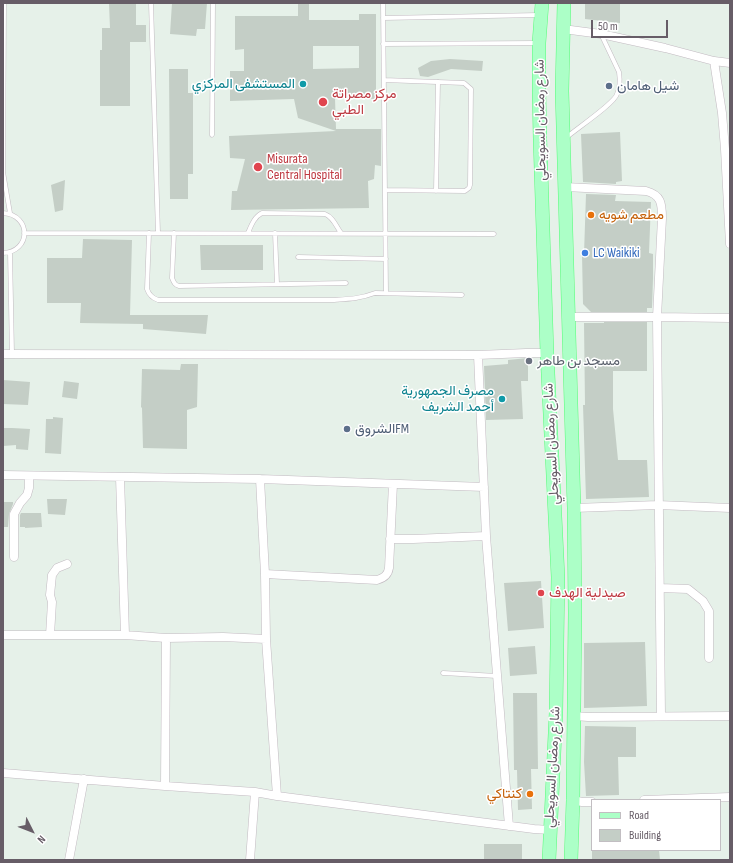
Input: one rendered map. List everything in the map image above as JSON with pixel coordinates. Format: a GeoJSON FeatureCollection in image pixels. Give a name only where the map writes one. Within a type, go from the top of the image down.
{"type":"FeatureCollection","features":[{"type":"Feature","properties":{"kind":"main road","name":"شارع رمضان السويحلي"},"geometry":{"type":"LineString","coordinates":[[564,3],[562,90],[574,508],[575,613],[571,860]]}},
{"type":"Feature","properties":{"kind":"main road","name":"شارع رمضان السويحلي"},"geometry":{"type":"LineString","coordinates":[[541,9],[539,97],[558,576],[556,712],[549,860]]}},
{"type":"Feature","properties":{"kind":"street"},"geometry":{"type":"LineString","coordinates":[[563,29],[601,34],[665,48],[714,61],[730,63]]}},
{"type":"Feature","properties":{"kind":"street"},"geometry":{"type":"LineString","coordinates":[[714,61],[722,121],[729,195],[730,244]]}},
{"type":"Feature","properties":{"kind":"street"},"geometry":{"type":"LineString","coordinates":[[564,187],[646,191],[651,192],[661,203],[662,218],[657,317],[661,716]]}},
{"type":"Feature","properties":{"kind":"street"},"geometry":{"type":"LineString","coordinates":[[568,317],[730,318]]}},
{"type":"Feature","properties":{"kind":"street"},"geometry":{"type":"LineString","coordinates":[[3,354],[478,355],[548,353]]}},
{"type":"Feature","properties":{"kind":"street"},"geometry":{"type":"LineString","coordinates":[[478,355],[486,536],[509,826]]}},
{"type":"Feature","properties":{"kind":"street"},"geometry":{"type":"LineString","coordinates":[[3,476],[260,479],[484,487]]}},
{"type":"Feature","properties":{"kind":"street"},"geometry":{"type":"LineString","coordinates":[[14,557],[14,514],[20,502],[27,495],[29,488],[29,476]]}},
{"type":"Feature","properties":{"kind":"street"},"geometry":{"type":"LineString","coordinates":[[120,477],[124,635]]}},
{"type":"Feature","properties":{"kind":"street"},"geometry":{"type":"LineString","coordinates":[[260,479],[265,574],[266,639],[277,796]]}},
{"type":"Feature","properties":{"kind":"street"},"geometry":{"type":"LineString","coordinates":[[265,574],[382,579],[388,571],[393,484]]}},
{"type":"Feature","properties":{"kind":"street"},"geometry":{"type":"LineString","coordinates":[[574,508],[658,506],[730,508]]}},
{"type":"Feature","properties":{"kind":"street"},"geometry":{"type":"LineString","coordinates":[[390,539],[433,539],[486,536]]}},
{"type":"Feature","properties":{"kind":"street"},"geometry":{"type":"LineString","coordinates":[[50,635],[52,602],[50,595],[52,575],[57,568],[67,564]]}},
{"type":"Feature","properties":{"kind":"street"},"geometry":{"type":"LineString","coordinates":[[660,588],[688,589],[703,601],[709,611],[709,658]]}},
{"type":"Feature","properties":{"kind":"street"},"geometry":{"type":"LineString","coordinates":[[3,635],[124,635],[166,638],[223,637],[266,639]]}},
{"type":"Feature","properties":{"kind":"street"},"geometry":{"type":"LineString","coordinates":[[165,786],[166,638]]}},
{"type":"Feature","properties":{"kind":"street"},"geometry":{"type":"LineString","coordinates":[[574,716],[730,716]]}},
{"type":"Feature","properties":{"kind":"street"},"geometry":{"type":"LineString","coordinates":[[3,773],[255,792],[509,826],[550,830]]}},
{"type":"Feature","properties":{"kind":"street"},"geometry":{"type":"LineString","coordinates":[[69,860],[84,779]]}},
{"type":"Feature","properties":{"kind":"street"},"geometry":{"type":"LineString","coordinates":[[250,860],[255,792]]}},
{"type":"Feature","properties":{"kind":"street"},"geometry":{"type":"LineString","coordinates":[[673,799],[730,797]]}},
{"type":"Feature","properties":{"kind":"street"},"geometry":{"type":"LineString","coordinates":[[573,800],[591,802]]}},
{"type":"Feature","properties":{"kind":"lane"},"geometry":{"type":"LineString","coordinates":[[3,175],[4,3]]}},
{"type":"Feature","properties":{"kind":"lane"},"geometry":{"type":"LineString","coordinates":[[151,3],[158,233]]}},
{"type":"Feature","properties":{"kind":"lane"},"geometry":{"type":"LineString","coordinates":[[212,134],[213,3]]}},
{"type":"Feature","properties":{"kind":"lane"},"geometry":{"type":"LineString","coordinates":[[383,3],[386,293]]}},
{"type":"Feature","properties":{"kind":"lane"},"geometry":{"type":"LineString","coordinates":[[383,18],[541,9]]}},
{"type":"Feature","properties":{"kind":"lane"},"geometry":{"type":"LineString","coordinates":[[563,140],[609,105],[617,96],[620,79],[619,72],[601,34]]}},
{"type":"Feature","properties":{"kind":"lane"},"geometry":{"type":"LineString","coordinates":[[383,44],[540,43]]}},
{"type":"Feature","properties":{"kind":"lane"},"geometry":{"type":"LineString","coordinates":[[384,80],[464,84],[471,89],[469,188],[465,191],[385,190]]}},
{"type":"Feature","properties":{"kind":"lane"},"geometry":{"type":"LineString","coordinates":[[436,191],[438,82]]}},
{"type":"Feature","properties":{"kind":"lane"},"geometry":{"type":"LineString","coordinates":[[3,172],[10,213]]}},
{"type":"Feature","properties":{"kind":"lane"},"geometry":{"type":"LineString","coordinates":[[3,212],[16,216],[20,220],[24,232],[20,245],[10,252],[3,253]]}},
{"type":"Feature","properties":{"kind":"lane"},"geometry":{"type":"LineString","coordinates":[[248,233],[256,218],[262,213],[324,214],[332,218],[341,233]]}},
{"type":"Feature","properties":{"kind":"lane"},"geometry":{"type":"LineString","coordinates":[[24,232],[494,234]]}},
{"type":"Feature","properties":{"kind":"lane"},"geometry":{"type":"LineString","coordinates":[[149,233],[147,289],[151,297],[158,300],[332,300],[356,299],[375,293],[462,295]]}},
{"type":"Feature","properties":{"kind":"lane"},"geometry":{"type":"LineString","coordinates":[[174,233],[172,278],[176,285],[179,286],[346,283]]}},
{"type":"Feature","properties":{"kind":"lane"},"geometry":{"type":"LineString","coordinates":[[275,233],[276,284]]}},
{"type":"Feature","properties":{"kind":"lane"},"geometry":{"type":"LineString","coordinates":[[10,252],[12,354]]}},
{"type":"Feature","properties":{"kind":"lane"},"geometry":{"type":"LineString","coordinates":[[298,257],[386,259]]}},
{"type":"Feature","properties":{"kind":"lane"},"geometry":{"type":"LineString","coordinates":[[442,673],[498,676]]}},
{"type":"Feature","properties":{"kind":"building"},"geometry":{"type":"Polygon","coordinates":[[[109,3],[136,3],[136,25],[146,25],[146,42],[130,42],[130,106],[100,106],[100,50],[102,50],[102,28],[110,28],[109,3]]]}},
{"type":"Feature","properties":{"kind":"building"},"geometry":{"type":"Polygon","coordinates":[[[172,3],[207,3],[205,29],[197,29],[196,36],[170,34],[172,3]]]}},
{"type":"Feature","properties":{"kind":"building","name":"المستشفى المركزي"},"geometry":{"type":"Polygon","coordinates":[[[298,3],[309,3],[309,20],[359,20],[359,14],[376,14],[376,99],[335,98],[336,129],[381,129],[381,166],[375,165],[374,179],[368,181],[369,208],[231,210],[232,191],[237,191],[245,159],[230,158],[229,136],[336,131],[298,118],[294,99],[230,101],[230,71],[244,71],[244,49],[235,50],[235,16],[298,16],[298,3]],[[313,46],[313,69],[359,68],[359,46],[313,46]]]}},
{"type":"Feature","properties":{"kind":"building"},"geometry":{"type":"Polygon","coordinates":[[[585,3],[620,3],[620,23],[585,19],[585,3]]]}},
{"type":"Feature","properties":{"kind":"building"},"geometry":{"type":"Polygon","coordinates":[[[450,59],[483,61],[482,71],[451,69],[428,77],[420,76],[418,68],[431,61],[450,59]]]}},
{"type":"Feature","properties":{"kind":"building"},"geometry":{"type":"Polygon","coordinates":[[[169,69],[188,69],[188,93],[193,93],[193,174],[188,174],[188,199],[170,199],[169,69]]]}},
{"type":"Feature","properties":{"kind":"building"},"geometry":{"type":"Polygon","coordinates":[[[620,132],[622,181],[616,182],[616,184],[583,182],[581,134],[620,132]]]}},
{"type":"Feature","properties":{"kind":"building"},"geometry":{"type":"Polygon","coordinates":[[[65,180],[63,210],[55,212],[51,185],[65,180]]]}},
{"type":"Feature","properties":{"kind":"building"},"geometry":{"type":"Polygon","coordinates":[[[586,194],[616,195],[615,201],[651,202],[649,253],[653,254],[652,308],[647,308],[647,312],[591,312],[583,304],[582,254],[584,254],[586,194]]]}},
{"type":"Feature","properties":{"kind":"building"},"geometry":{"type":"Polygon","coordinates":[[[83,239],[132,240],[130,315],[208,315],[206,334],[143,329],[143,324],[80,323],[81,303],[47,303],[47,258],[82,258],[83,239]]]}},
{"type":"Feature","properties":{"kind":"building"},"geometry":{"type":"Polygon","coordinates":[[[200,245],[263,245],[263,270],[201,270],[200,245]]]}},
{"type":"Feature","properties":{"kind":"building"},"geometry":{"type":"Polygon","coordinates":[[[647,322],[647,371],[613,371],[613,409],[618,460],[647,460],[649,497],[586,499],[583,405],[585,405],[584,323],[647,322]]]}},
{"type":"Feature","properties":{"kind":"building","name":"مصرف الجمهورية أحمد الشريف"},"geometry":{"type":"Polygon","coordinates":[[[528,358],[528,381],[521,381],[523,419],[486,420],[484,366],[508,364],[508,360],[528,358]]]}},
{"type":"Feature","properties":{"kind":"building"},"geometry":{"type":"Polygon","coordinates":[[[181,364],[198,364],[197,407],[187,410],[187,449],[143,448],[141,407],[142,369],[180,370],[181,364]]]}},
{"type":"Feature","properties":{"kind":"building"},"geometry":{"type":"Polygon","coordinates":[[[3,380],[30,382],[28,405],[3,404],[3,380]]]}},
{"type":"Feature","properties":{"kind":"building"},"geometry":{"type":"Polygon","coordinates":[[[64,381],[79,383],[77,399],[62,397],[64,381]]]}},
{"type":"Feature","properties":{"kind":"building"},"geometry":{"type":"Polygon","coordinates":[[[53,417],[63,418],[61,454],[45,453],[46,419],[53,419],[53,417]]]}},
{"type":"Feature","properties":{"kind":"building"},"geometry":{"type":"Polygon","coordinates":[[[3,428],[30,429],[28,450],[16,449],[16,445],[3,446],[3,428]]]}},
{"type":"Feature","properties":{"kind":"building"},"geometry":{"type":"Polygon","coordinates":[[[47,499],[67,499],[65,515],[48,514],[47,499]]]}},
{"type":"Feature","properties":{"kind":"building"},"geometry":{"type":"Polygon","coordinates":[[[3,502],[13,502],[9,514],[8,527],[3,527],[3,502]]]}},
{"type":"Feature","properties":{"kind":"building"},"geometry":{"type":"Polygon","coordinates":[[[21,513],[41,513],[42,527],[20,527],[21,513]]]}},
{"type":"Feature","properties":{"kind":"building"},"geometry":{"type":"Polygon","coordinates":[[[541,581],[544,628],[508,631],[504,583],[541,581]]]}},
{"type":"Feature","properties":{"kind":"building"},"geometry":{"type":"Polygon","coordinates":[[[645,642],[647,706],[584,708],[584,643],[645,642]]]}},
{"type":"Feature","properties":{"kind":"building"},"geometry":{"type":"Polygon","coordinates":[[[535,646],[537,674],[510,676],[508,648],[535,646]]]}},
{"type":"Feature","properties":{"kind":"building"},"geometry":{"type":"Polygon","coordinates":[[[513,693],[537,693],[538,769],[531,769],[532,809],[518,810],[517,770],[514,770],[513,693]]]}},
{"type":"Feature","properties":{"kind":"building"},"geometry":{"type":"Polygon","coordinates":[[[585,726],[636,727],[636,757],[618,757],[619,795],[586,796],[584,762],[585,726]]]}},
{"type":"Feature","properties":{"kind":"building"},"geometry":{"type":"Polygon","coordinates":[[[484,844],[522,844],[522,860],[484,860],[484,844]]]}},
{"type":"Feature","properties":{"kind":"building"},"geometry":{"type":"Polygon","coordinates":[[[592,851],[659,851],[660,860],[592,860],[592,851]]]}},
{"type":"Feature","properties":{"kind":"place","name":"المستشفى المركزي"},"geometry":{"type":"Point","coordinates":[303,84]}},
{"type":"Feature","properties":{"kind":"place","name":"شيل هامان"},"geometry":{"type":"Point","coordinates":[609,86]}},
{"type":"Feature","properties":{"kind":"place","name":"مركز مصراتة الطبي"},"geometry":{"type":"Point","coordinates":[323,102]}},
{"type":"Feature","properties":{"kind":"place","name":"Misurata Central Hospital"},"geometry":{"type":"Point","coordinates":[258,167]}},
{"type":"Feature","properties":{"kind":"place","name":"مطعم شويه"},"geometry":{"type":"Point","coordinates":[591,215]}},
{"type":"Feature","properties":{"kind":"place","name":"LC Waikiki"},"geometry":{"type":"Point","coordinates":[585,253]}},
{"type":"Feature","properties":{"kind":"place","name":"مسجد بن طاهر"},"geometry":{"type":"Point","coordinates":[529,361]}},
{"type":"Feature","properties":{"kind":"place","name":"مصرف الجمهورية أحمد الشريف"},"geometry":{"type":"Point","coordinates":[502,399]}},
{"type":"Feature","properties":{"kind":"place","name":"الشروقFM"},"geometry":{"type":"Point","coordinates":[347,429]}},
{"type":"Feature","properties":{"kind":"place","name":"صيدلية الهدف"},"geometry":{"type":"Point","coordinates":[541,593]}},
{"type":"Feature","properties":{"kind":"place","name":"كنتاكي"},"geometry":{"type":"Point","coordinates":[530,794]}}]}
